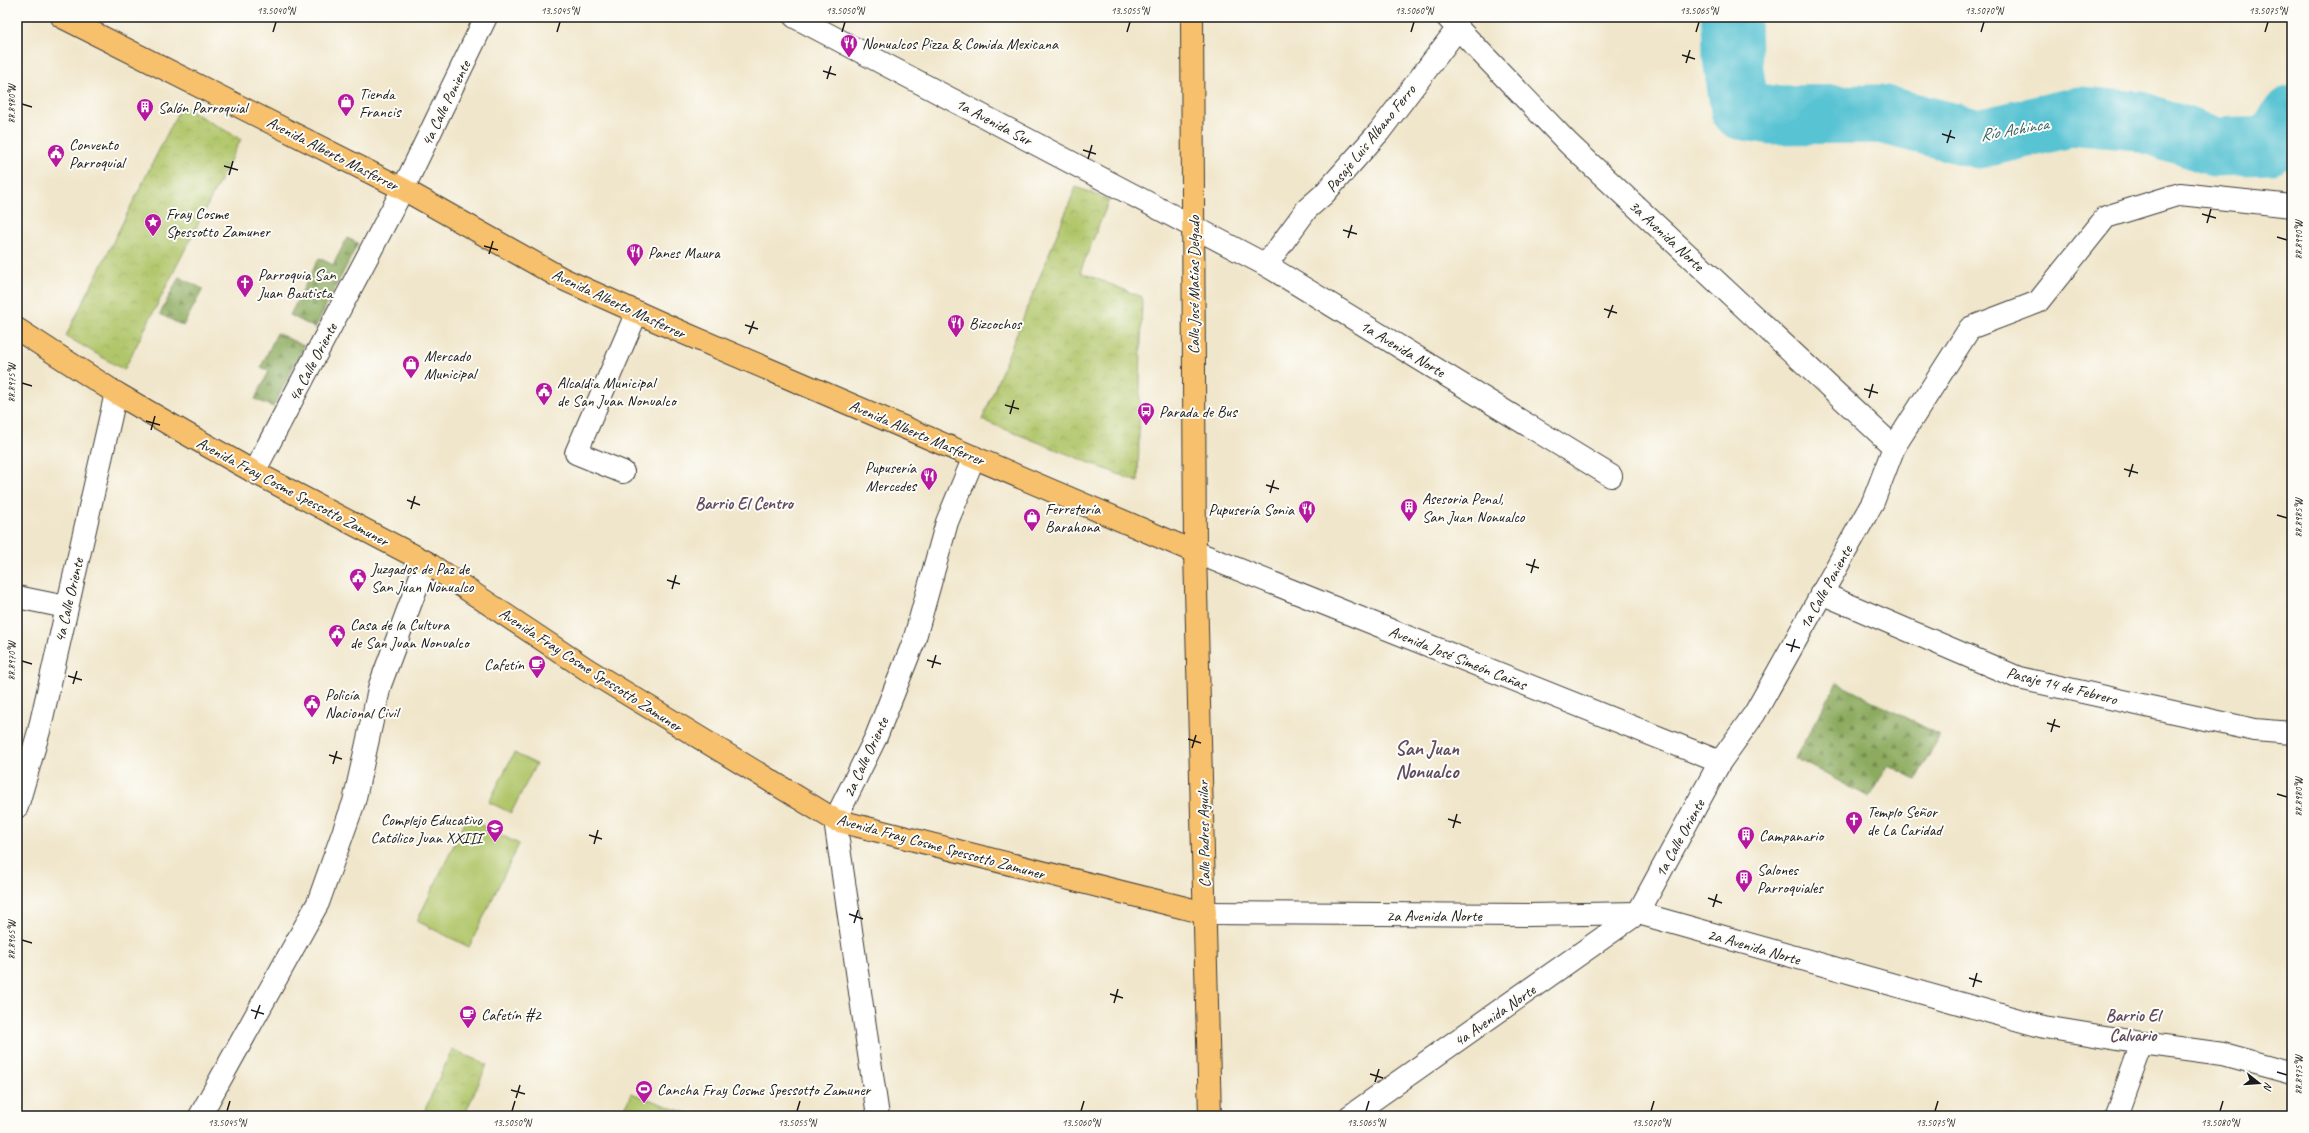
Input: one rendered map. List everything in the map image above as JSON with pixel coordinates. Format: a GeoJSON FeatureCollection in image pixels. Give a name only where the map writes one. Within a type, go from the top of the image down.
{"type":"FeatureCollection","features":[{"type":"Feature","properties":{"kind":"main road","name":"Avenida Alberto Masferrer"},"geometry":{"type":"LineString","coordinates":[[62,17],[403,189],[563,279],[1195,552]]}},
{"type":"Feature","properties":{"kind":"main road","name":"Calle José Matías Delgado"},"geometry":{"type":"LineString","coordinates":[[1192,17],[1195,552]]}},
{"type":"Feature","properties":{"kind":"main road","name":"Avenida Fray Cosme Spessotto Zamuner"},"geometry":{"type":"LineString","coordinates":[[17,329],[116,393],[254,472],[426,562],[588,670],[835,820],[1205,913]]}},
{"type":"Feature","properties":{"kind":"main road","name":"Calle Padres Aguilar"},"geometry":{"type":"LineString","coordinates":[[1195,552],[1210,1116]]}},
{"type":"Feature","properties":{"kind":"street","name":"4a Calle Poniente"},"geometry":{"type":"LineString","coordinates":[[403,189],[486,17]]}},
{"type":"Feature","properties":{"kind":"street","name":"1a Avenida Sur"},"geometry":{"type":"LineString","coordinates":[[795,17],[1192,225]]}},
{"type":"Feature","properties":{"kind":"street","name":"Pasaje Luis Albano Ferro"},"geometry":{"type":"LineString","coordinates":[[1266,265],[1308,209],[1324,194],[1379,132],[1452,23]]}},
{"type":"Feature","properties":{"kind":"street","name":"3a Avenida Norte"},"geometry":{"type":"LineString","coordinates":[[1452,23],[1569,144],[1894,447]]}},
{"type":"Feature","properties":{"kind":"street","name":"4a Calle Oriente"},"geometry":{"type":"LineString","coordinates":[[254,472],[403,189]]}},
{"type":"Feature","properties":{"kind":"street","name":"1a Calle Poniente"},"geometry":{"type":"LineString","coordinates":[[1720,762],[1755,713],[1821,592],[1873,502],[1894,447],[1970,328],[2038,302],[2106,217],[2180,194],[2292,206]]}},
{"type":"Feature","properties":{"kind":"street","name":"1a Avenida Norte"},"geometry":{"type":"LineString","coordinates":[[1192,225],[1266,265],[1611,476]]}},
{"type":"Feature","properties":{"kind":"street"},"geometry":{"type":"LineString","coordinates":[[622,472],[576,453],[637,312]]}},
{"type":"Feature","properties":{"kind":"street","name":"4a Calle Oriente"},"geometry":{"type":"LineString","coordinates":[[17,807],[39,731],[66,607],[116,393]]}},
{"type":"Feature","properties":{"kind":"street","name":"2a Calle Oriente"},"geometry":{"type":"LineString","coordinates":[[835,820],[876,737],[914,641],[947,522],[974,457]]}},
{"type":"Feature","properties":{"kind":"street","name":"Avenida José Simeón Cañas"},"geometry":{"type":"LineString","coordinates":[[1195,552],[1720,762]]}},
{"type":"Feature","properties":{"kind":"street"},"geometry":{"type":"LineString","coordinates":[[200,1116],[318,903],[354,802],[380,685],[426,562]]}},
{"type":"Feature","properties":{"kind":"street","name":"Pasaje 14 de Febrero"},"geometry":{"type":"LineString","coordinates":[[1821,592],[2019,678],[2255,730],[2292,733]]}},
{"type":"Feature","properties":{"kind":"street"},"geometry":{"type":"LineString","coordinates":[[17,597],[66,607]]}},
{"type":"Feature","properties":{"kind":"street","name":"1a Calle Oriente"},"geometry":{"type":"LineString","coordinates":[[1638,913],[1720,762]]}},
{"type":"Feature","properties":{"kind":"street"},"geometry":{"type":"LineString","coordinates":[[835,820],[878,1116]]}},
{"type":"Feature","properties":{"kind":"street","name":"2a Avenida Norte"},"geometry":{"type":"LineString","coordinates":[[1205,913],[1529,916],[1638,913],[2044,1027],[2142,1043],[2223,1054],[2292,1073]]}},
{"type":"Feature","properties":{"kind":"street","name":"4a Avenida Norte"},"geometry":{"type":"LineString","coordinates":[[1350,1116],[1638,913]]}},
{"type":"Feature","properties":{"kind":"street"},"geometry":{"type":"LineString","coordinates":[[2116,1116],[2142,1043]]}},
{"type":"Feature","properties":{"kind":"green space"},"geometry":{"type":"Polygon","coordinates":[[[181,106],[241,139],[124,370],[66,336],[181,106]]]}},
{"type":"Feature","properties":{"kind":"green space"},"geometry":{"type":"Polygon","coordinates":[[[1076,187],[1109,200],[1080,272],[1142,297],[1138,482],[982,420],[1076,187]]]}},
{"type":"Feature","properties":{"kind":"green space"},"geometry":{"type":"Polygon","coordinates":[[[347,238],[358,243],[315,328],[290,315],[319,258],[333,265],[347,238]]]}},
{"type":"Feature","properties":{"kind":"green space"},"geometry":{"type":"Polygon","coordinates":[[[179,277],[203,289],[183,326],[160,314],[179,277]]]}},
{"type":"Feature","properties":{"kind":"green space"},"geometry":{"type":"Polygon","coordinates":[[[277,333],[304,346],[273,407],[255,399],[269,371],[261,367],[277,333]]]}},
{"type":"Feature","properties":{"kind":"green space"},"geometry":{"type":"Polygon","coordinates":[[[1837,683],[1940,735],[1916,779],[1888,765],[1869,797],[1795,758],[1837,683]]]}},
{"type":"Feature","properties":{"kind":"green space"},"geometry":{"type":"Polygon","coordinates":[[[514,753],[536,764],[511,813],[489,802],[514,753]]]}},
{"type":"Feature","properties":{"kind":"green space"},"geometry":{"type":"Polygon","coordinates":[[[467,818],[519,844],[469,947],[417,921],[467,818]]]}},
{"type":"Feature","properties":{"kind":"green space"},"geometry":{"type":"Polygon","coordinates":[[[452,1049],[487,1065],[464,1116],[433,1116],[424,1112],[452,1049]]]}},
{"type":"Feature","properties":{"kind":"green space","name":"Cancha Fray Cosme Spessotto Zamuner"},"geometry":{"type":"Polygon","coordinates":[[[631,1093],[692,1115],[692,1116],[622,1116],[631,1093]]]}},
{"type":"Feature","properties":{"kind":"waterway","name":"Río Achinca"},"geometry":{"type":"LineString","coordinates":[[1731,17],[1732,57],[1740,110],[1772,115],[1880,114],[1979,139],[2079,116],[2139,121],[2216,147],[2269,145],[2292,115]]}},
{"type":"Feature","properties":{"kind":"place","name":"Nonualcos Pizza & Comida Mexicana"},"geometry":{"type":"Point","coordinates":[849,58]}},
{"type":"Feature","properties":{"kind":"place","name":"Tienda Francis"},"geometry":{"type":"Point","coordinates":[346,117]}},
{"type":"Feature","properties":{"kind":"place","name":"Salón Parroquial"},"geometry":{"type":"Point","coordinates":[145,122]}},
{"type":"Feature","properties":{"kind":"place","name":"Convento Parroquial"},"geometry":{"type":"Point","coordinates":[56,168]}},
{"type":"Feature","properties":{"kind":"place","name":"Fray Cosme Spessotto Zamuner"},"geometry":{"type":"Point","coordinates":[153,237]}},
{"type":"Feature","properties":{"kind":"place","name":"Panes Maura"},"geometry":{"type":"Point","coordinates":[635,267]}},
{"type":"Feature","properties":{"kind":"place","name":"Parroquia San Juan Bautista"},"geometry":{"type":"Point","coordinates":[245,298]}},
{"type":"Feature","properties":{"kind":"place","name":"Bizcochos"},"geometry":{"type":"Point","coordinates":[956,338]}},
{"type":"Feature","properties":{"kind":"place","name":"Mercado Municipal"},"geometry":{"type":"Point","coordinates":[411,379]}},
{"type":"Feature","properties":{"kind":"place","name":"Alcaldia Municipal de San Juan Nonualco"},"geometry":{"type":"Point","coordinates":[544,406]}},
{"type":"Feature","properties":{"kind":"place","name":"Parada de Bus"},"geometry":{"type":"Point","coordinates":[1146,426]}},
{"type":"Feature","properties":{"kind":"place","name":"Pupusería Mercedes"},"geometry":{"type":"Point","coordinates":[929,491]}},
{"type":"Feature","properties":{"kind":"place","name":"Asesoria Penal, San Juan Nonualco"},"geometry":{"type":"Point","coordinates":[1409,522]}},
{"type":"Feature","properties":{"kind":"place","name":"Pupusería Sonia"},"geometry":{"type":"Point","coordinates":[1307,524]}},
{"type":"Feature","properties":{"kind":"place","name":"Ferretería Barahona"},"geometry":{"type":"Point","coordinates":[1032,532]}},
{"type":"Feature","properties":{"kind":"place","name":"Juzgados de Paz de San Juan Nonualco"},"geometry":{"type":"Point","coordinates":[358,592]}},
{"type":"Feature","properties":{"kind":"place","name":"Casa de la Cultura de San Juan Nonualco"},"geometry":{"type":"Point","coordinates":[337,648]}},
{"type":"Feature","properties":{"kind":"place","name":"Cafetín"},"geometry":{"type":"Point","coordinates":[537,679]}},
{"type":"Feature","properties":{"kind":"place","name":"Policía Nacional Civil"},"geometry":{"type":"Point","coordinates":[312,718]}},
{"type":"Feature","properties":{"kind":"place","name":"Templo Señor de La Caridad"},"geometry":{"type":"Point","coordinates":[1854,835]}},
{"type":"Feature","properties":{"kind":"place","name":"Complejo Educativo Católico Juan XXIII"},"geometry":{"type":"Point","coordinates":[495,843]}},
{"type":"Feature","properties":{"kind":"place","name":"Campanario"},"geometry":{"type":"Point","coordinates":[1746,850]}},
{"type":"Feature","properties":{"kind":"place","name":"Salones Parroquiales"},"geometry":{"type":"Point","coordinates":[1744,893]}},
{"type":"Feature","properties":{"kind":"place","name":"Cafetín #2"},"geometry":{"type":"Point","coordinates":[468,1029]}},
{"type":"Feature","properties":{"kind":"place","name":"Cancha Fray Cosme Spessotto Zamuner"},"geometry":{"type":"Point","coordinates":[644,1104]}},
{"type":"Feature","properties":{"kind":"district","name":"Barrio El Centro"},"geometry":{"type":"Point","coordinates":[744,503]}},
{"type":"Feature","properties":{"kind":"district","name":"San Juan Nonualco"},"geometry":{"type":"Point","coordinates":[1427,760]}},
{"type":"Feature","properties":{"kind":"district","name":"Barrio El Calvario"},"geometry":{"type":"Point","coordinates":[2133,1025]}}]}
